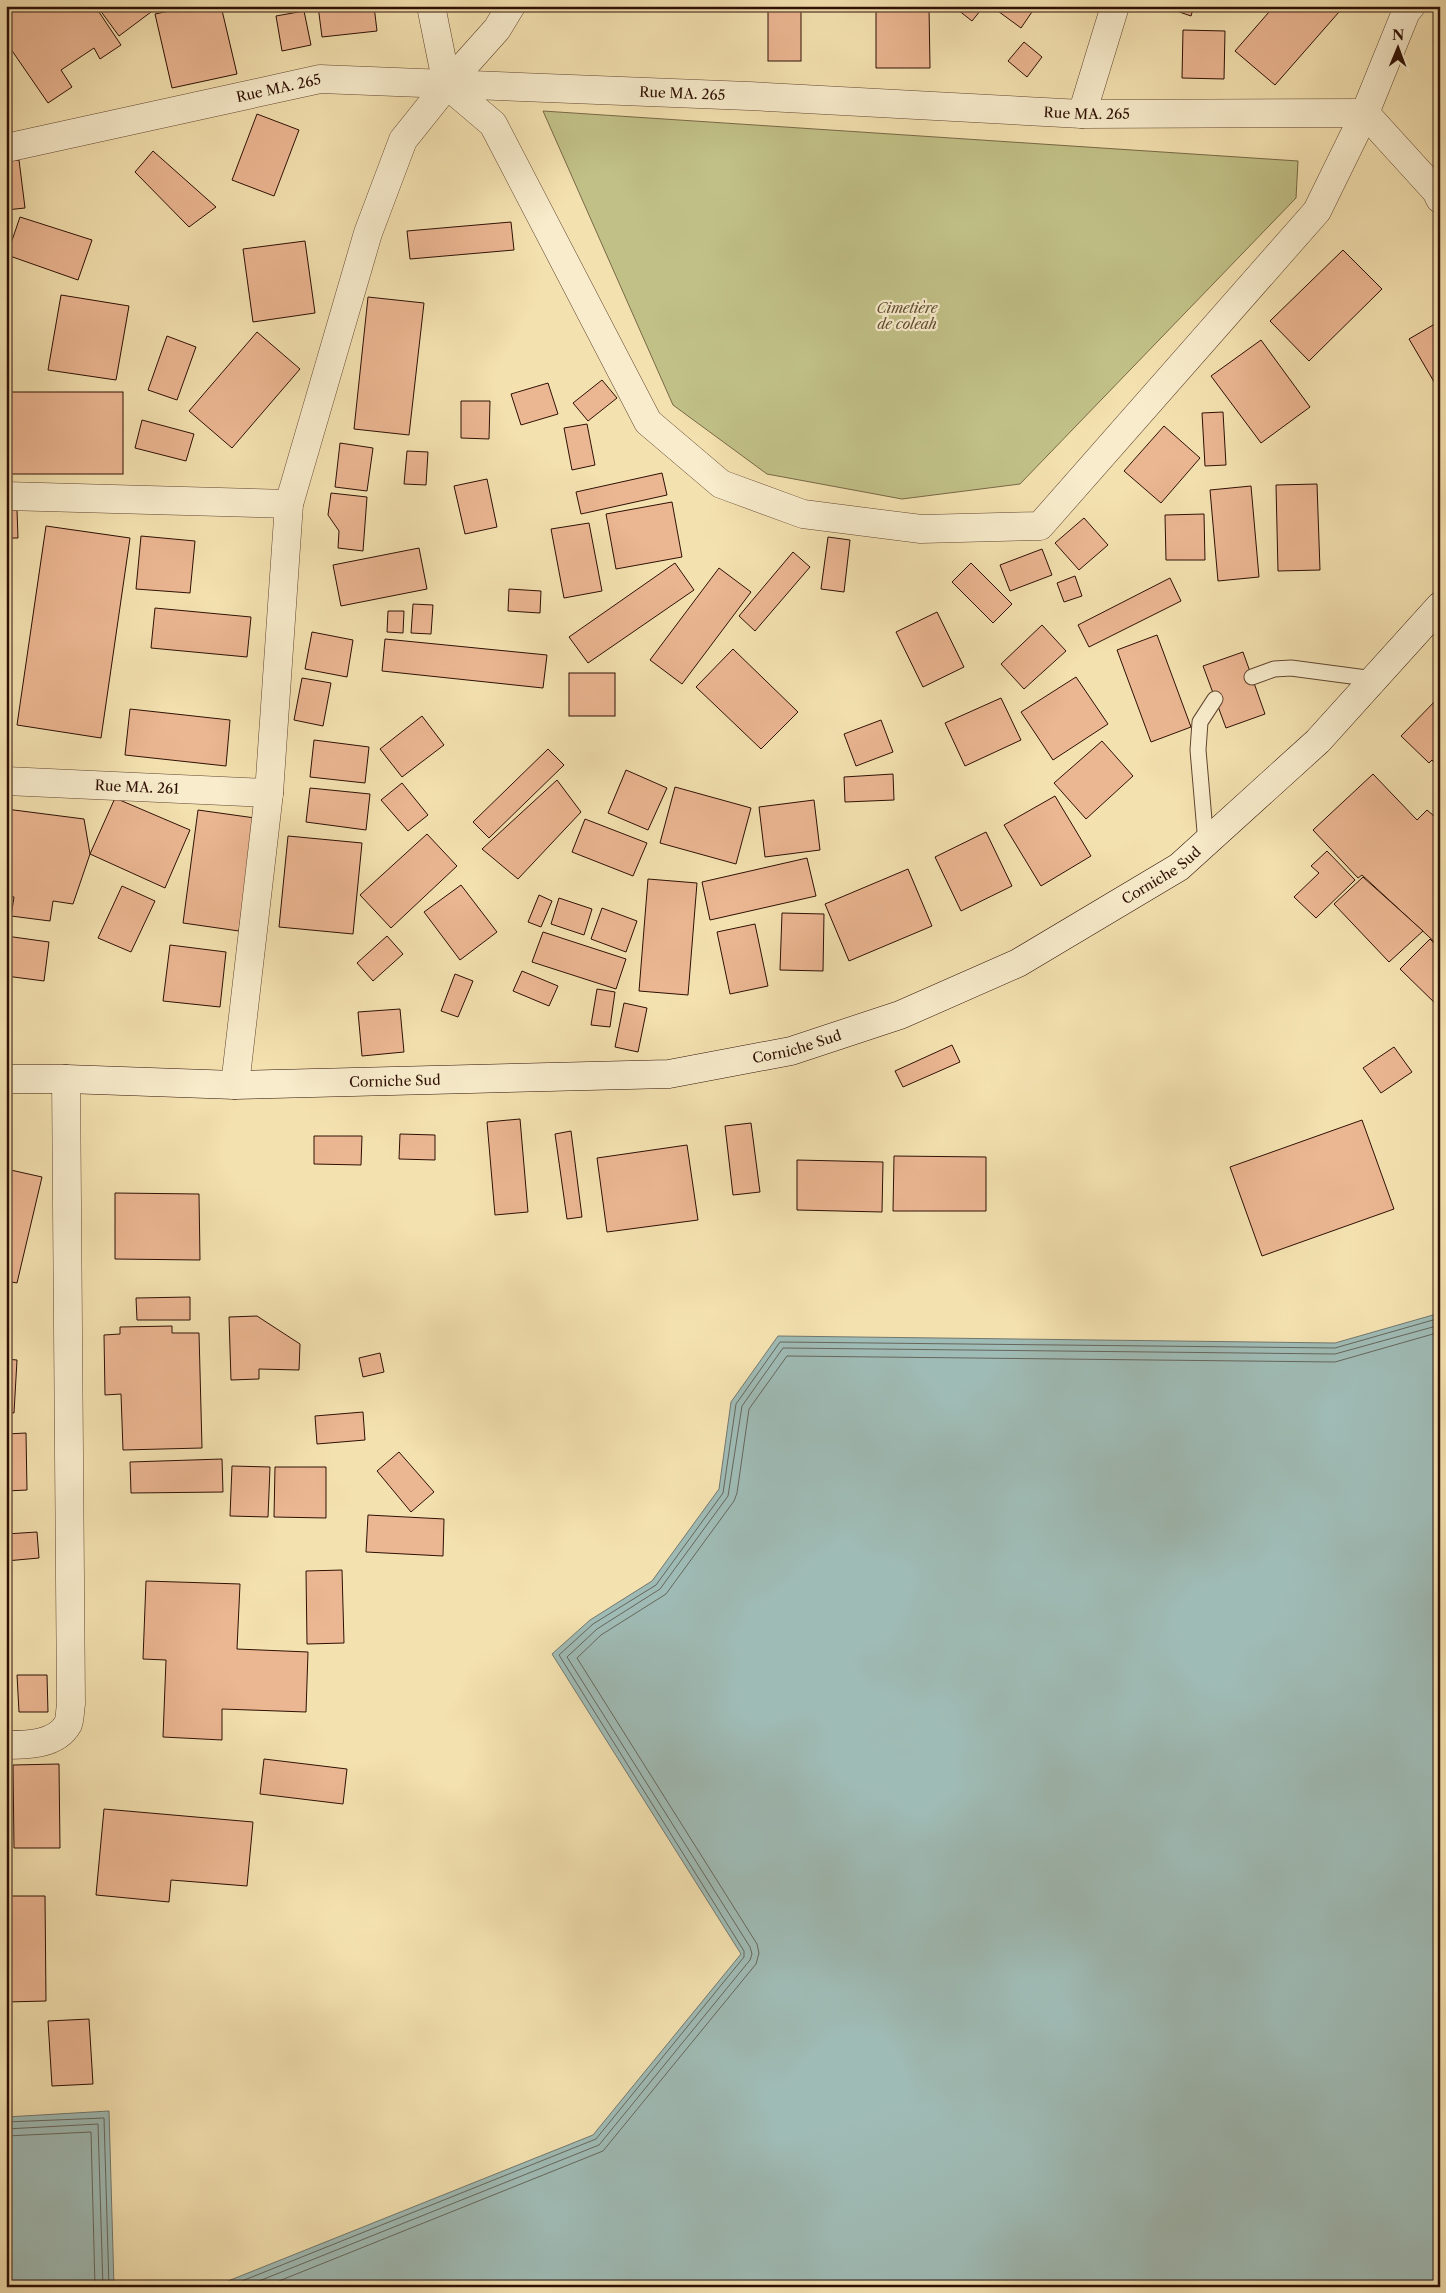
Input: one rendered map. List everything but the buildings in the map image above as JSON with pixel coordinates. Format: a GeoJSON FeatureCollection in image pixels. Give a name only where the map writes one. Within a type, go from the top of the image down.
{"type":"FeatureCollection","features":[{"type":"Feature","properties":{"kind":"street"},"geometry":{"type":"LineString","coordinates":[[432,6],[447,85],[493,124],[648,422],[721,484],[803,514],[921,529],[1040,526],[1317,210],[1365,113],[1406,12],[1411,6]]}},
{"type":"Feature","properties":{"kind":"street"},"geometry":{"type":"LineString","coordinates":[[235,1085],[269,793],[290,504],[375,214],[403,140],[447,85],[497,29],[511,6]]}},
{"type":"Feature","properties":{"kind":"street"},"geometry":{"type":"LineString","coordinates":[[1082,114],[1115,6]]}},
{"type":"Feature","properties":{"kind":"street","name":"Rue MA. 265"},"geometry":{"type":"LineString","coordinates":[[6,148],[320,79],[750,96],[1082,114],[1365,113]]}},
{"type":"Feature","properties":{"kind":"street"},"geometry":{"type":"LineString","coordinates":[[1365,113],[1436,191],[1440,200]]}},
{"type":"Feature","properties":{"kind":"street"},"geometry":{"type":"LineString","coordinates":[[6,496],[290,504]]}},
{"type":"Feature","properties":{"kind":"street","name":"Corniche Sud"},"geometry":{"type":"LineString","coordinates":[[6,1079],[66,1079],[235,1085],[669,1074],[791,1051],[900,1015],[1018,963],[1179,867],[1318,741],[1440,606]]}},
{"type":"Feature","properties":{"kind":"street","name":"Rue MA. 261"},"geometry":{"type":"LineString","coordinates":[[6,781],[269,793]]}},
{"type":"Feature","properties":{"kind":"street"},"geometry":{"type":"LineString","coordinates":[[6,1745],[33,1745],[56,1736],[68,1723],[71,1704],[66,1079]]}},
{"type":"Feature","properties":{"kind":"lane"},"geometry":{"type":"LineString","coordinates":[[1252,677],[1274,668],[1291,668],[1374,679]]}},
{"type":"Feature","properties":{"kind":"lane"},"geometry":{"type":"LineString","coordinates":[[1206,843],[1198,741],[1200,722],[1215,699]]}},
{"type":"Feature","properties":{"kind":"green space","name":"Cimetière de coleah"},"geometry":{"type":"Polygon","coordinates":[[[543,111],[1298,161],[1296,198],[1020,484],[902,499],[767,474],[673,405],[543,111]]]}},
{"type":"Feature","properties":{"kind":"water"},"geometry":{"type":"Polygon","coordinates":[[[1440,1313],[1440,2287],[213,2287],[593,2135],[741,1954],[552,1654],[590,1620],[652,1581],[719,1489],[731,1402],[778,1336],[1335,1343],[1440,1313]]]}},
{"type":"Feature","properties":{"kind":"water"},"geometry":{"type":"Polygon","coordinates":[[[109,2111],[114,2287],[6,2287],[6,2117],[109,2111]]]}}]}
